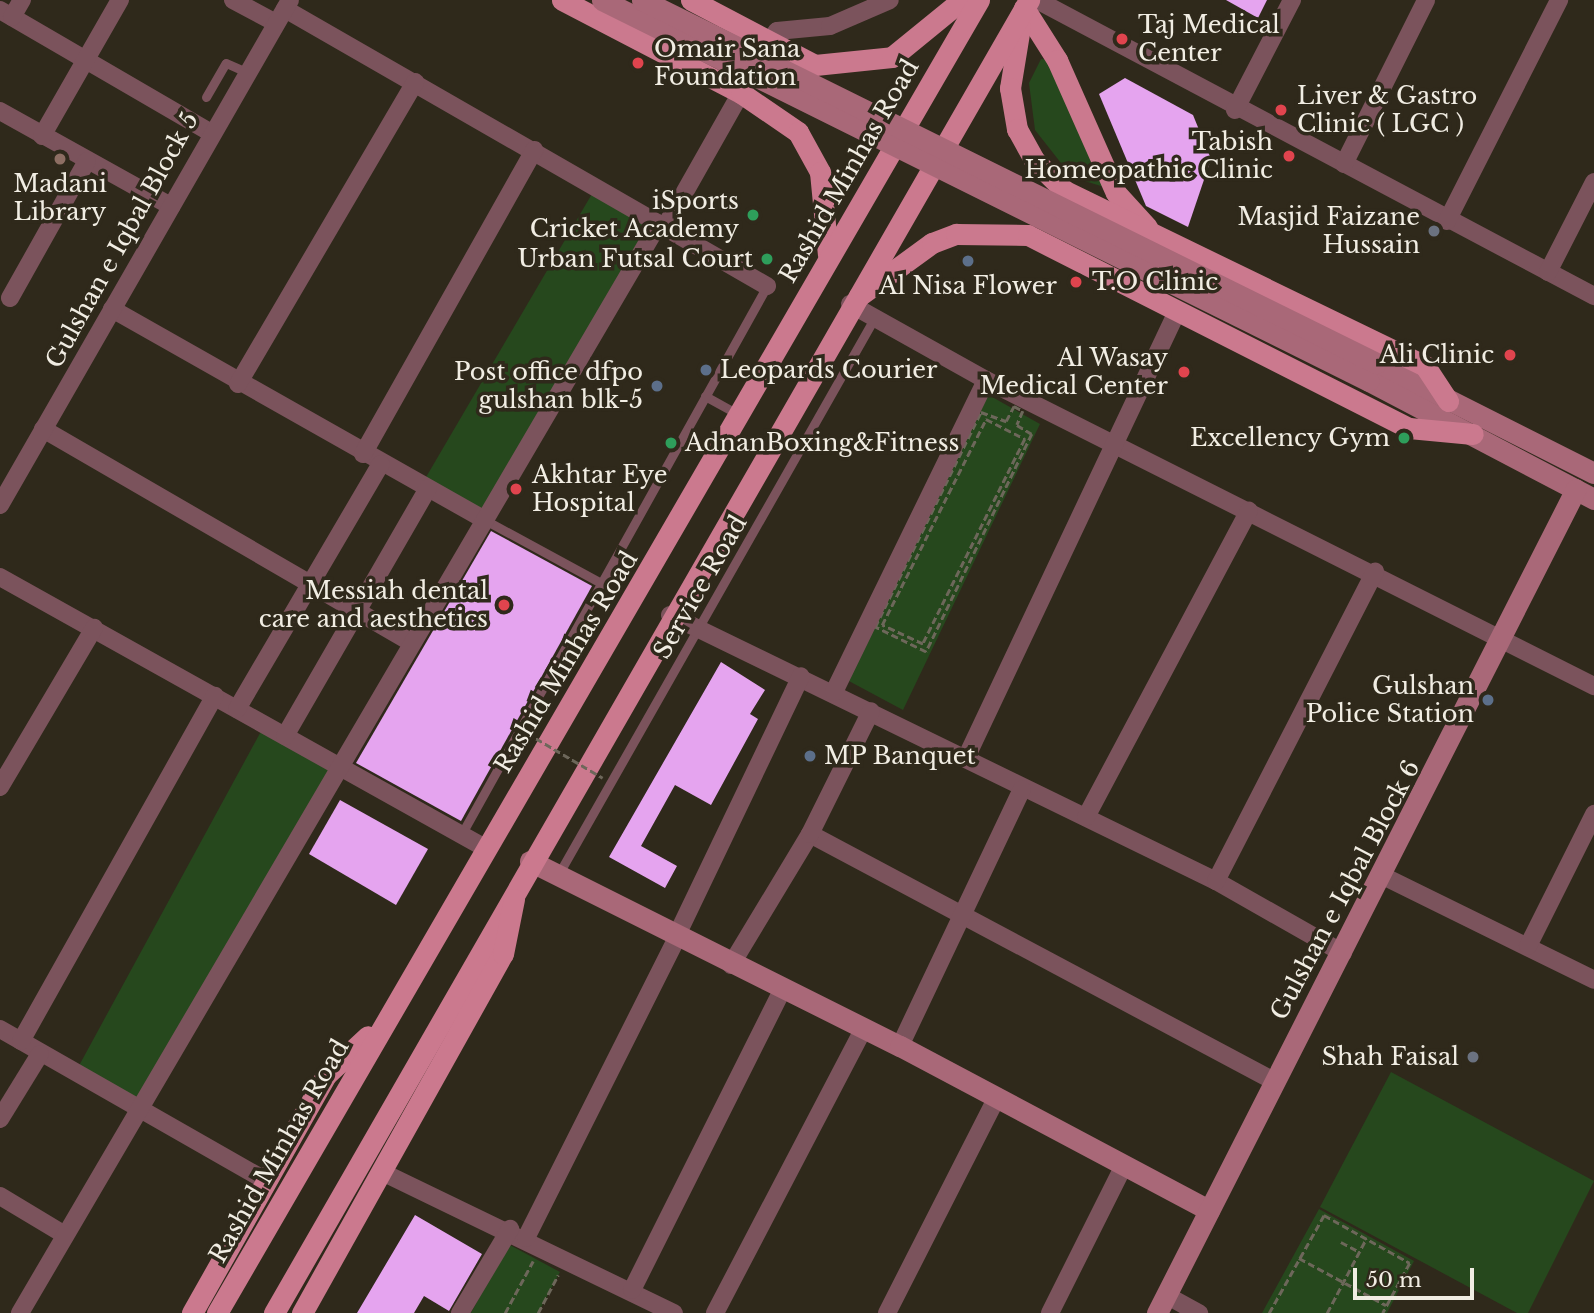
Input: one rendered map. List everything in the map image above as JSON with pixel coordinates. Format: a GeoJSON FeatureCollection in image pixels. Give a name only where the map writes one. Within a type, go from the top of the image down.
{"type":"FeatureCollection","features":[{"type":"Feature","properties":{"kind":"main road"},"geometry":{"type":"LineString","coordinates":[[562,0],[741,93],[798,132],[820,172],[828,257]]}},
{"type":"Feature","properties":{"kind":"main road"},"geometry":{"type":"LineString","coordinates":[[602,0],[1372,372],[1448,401],[1592,466]]}},
{"type":"Feature","properties":{"kind":"main road"},"geometry":{"type":"LineString","coordinates":[[642,0],[1372,372],[1473,434],[1585,494]]}},
{"type":"Feature","properties":{"kind":"main road"},"geometry":{"type":"LineString","coordinates":[[691,0],[815,65],[892,57],[962,0]]}},
{"type":"Feature","properties":{"kind":"main road","name":"Rashid Minhas Road"},"geometry":{"type":"LineString","coordinates":[[217,1313],[485,848],[743,417],[828,257],[979,0]]}},
{"type":"Feature","properties":{"kind":"main road"},"geometry":{"type":"LineString","coordinates":[[1030,3],[1010,88],[1017,129],[1034,160],[1065,191],[1425,366],[1448,401]]}},
{"type":"Feature","properties":{"kind":"main road"},"geometry":{"type":"LineString","coordinates":[[1030,3],[1116,193],[1155,236]]}},
{"type":"Feature","properties":{"kind":"main road"},"geometry":{"type":"LineString","coordinates":[[274,1313],[670,615],[850,304],[1030,3]]}},
{"type":"Feature","properties":{"kind":"main road"},"geometry":{"type":"LineString","coordinates":[[850,304],[932,243],[981,229],[1028,235],[1409,429],[1473,434]]}},
{"type":"Feature","properties":{"kind":"main road","name":"Gulshan e Iqbal Block 6"},"geometry":{"type":"LineString","coordinates":[[1161,1304],[1504,639],[1585,494]]}},
{"type":"Feature","properties":{"kind":"main road"},"geometry":{"type":"LineString","coordinates":[[530,861],[731,965],[900,1046],[995,1101],[1209,1210]]}},
{"type":"Feature","properties":{"kind":"main road"},"geometry":{"type":"LineString","coordinates":[[302,1313],[384,1173],[503,954],[517,884]]}},
{"type":"Feature","properties":{"kind":"main road"},"geometry":{"type":"LineString","coordinates":[[192,1313],[326,1075],[383,1022]]}},
{"type":"Feature","properties":{"kind":"street"},"geometry":{"type":"LineString","coordinates":[[22,0],[4,14],[210,132]]}},
{"type":"Feature","properties":{"kind":"street"},"geometry":{"type":"LineString","coordinates":[[42,136],[120,0]]}},
{"type":"Feature","properties":{"kind":"street"},"geometry":{"type":"LineString","coordinates":[[233,0],[284,11],[415,82],[767,286]]}},
{"type":"Feature","properties":{"kind":"street"},"geometry":{"type":"LineString","coordinates":[[20,1313],[338,765],[741,93],[768,40],[777,31],[830,26],[890,0]]}},
{"type":"Feature","properties":{"kind":"street"},"geometry":{"type":"LineString","coordinates":[[1235,110],[1292,0]]}},
{"type":"Feature","properties":{"kind":"street"},"geometry":{"type":"LineString","coordinates":[[1344,164],[1426,0]]}},
{"type":"Feature","properties":{"kind":"street"},"geometry":{"type":"LineString","coordinates":[[1447,220],[1559,0]]}},
{"type":"Feature","properties":{"kind":"street"},"geometry":{"type":"LineString","coordinates":[[1030,3],[1594,296]]}},
{"type":"Feature","properties":{"kind":"street","name":"Gulshan e Iqbal Block 5"},"geometry":{"type":"LineString","coordinates":[[0,505],[171,206],[210,132],[284,11]]}},
{"type":"Feature","properties":{"kind":"street"},"geometry":{"type":"LineString","coordinates":[[238,384],[415,82]]}},
{"type":"Feature","properties":{"kind":"street"},"geometry":{"type":"LineString","coordinates":[[0,111],[171,206]]}},
{"type":"Feature","properties":{"kind":"street"},"geometry":{"type":"LineString","coordinates":[[363,454],[534,150]]}},
{"type":"Feature","properties":{"kind":"street"},"geometry":{"type":"LineString","coordinates":[[10,298],[87,161]]}},
{"type":"Feature","properties":{"kind":"street"},"geometry":{"type":"LineString","coordinates":[[1548,272],[1594,182]]}},
{"type":"Feature","properties":{"kind":"street"},"geometry":{"type":"LineString","coordinates":[[850,304],[986,380],[1119,442],[1594,686]]}},
{"type":"Feature","properties":{"kind":"street"},"geometry":{"type":"LineString","coordinates":[[112,309],[238,384],[485,520]]}},
{"type":"Feature","properties":{"kind":"street"},"geometry":{"type":"LineString","coordinates":[[966,758],[1119,442],[1177,312]]}},
{"type":"Feature","properties":{"kind":"street"},"geometry":{"type":"LineString","coordinates":[[834,692],[986,380]]}},
{"type":"Feature","properties":{"kind":"street"},"geometry":{"type":"LineString","coordinates":[[43,429],[411,642]]}},
{"type":"Feature","properties":{"kind":"street"},"geometry":{"type":"LineString","coordinates":[[237,709],[381,464]]}},
{"type":"Feature","properties":{"kind":"street"},"geometry":{"type":"LineString","coordinates":[[285,736],[428,488]]}},
{"type":"Feature","properties":{"kind":"street"},"geometry":{"type":"LineString","coordinates":[[1086,817],[1250,511]]}},
{"type":"Feature","properties":{"kind":"street"},"geometry":{"type":"LineString","coordinates":[[1216,881],[1375,572]]}},
{"type":"Feature","properties":{"kind":"street"},"geometry":{"type":"LineString","coordinates":[[0,577],[485,848]]}},
{"type":"Feature","properties":{"kind":"street"},"geometry":{"type":"LineString","coordinates":[[670,615],[697,631],[834,692],[1022,789],[1086,817],[1216,881],[1343,953]]}},
{"type":"Feature","properties":{"kind":"street"},"geometry":{"type":"LineString","coordinates":[[0,787],[94,628]]}},
{"type":"Feature","properties":{"kind":"street"},"geometry":{"type":"LineString","coordinates":[[526,1238],[677,937],[801,676]]}},
{"type":"Feature","properties":{"kind":"street"},"geometry":{"type":"LineString","coordinates":[[22,1041],[215,696]]}},
{"type":"Feature","properties":{"kind":"street"},"geometry":{"type":"LineString","coordinates":[[731,965],[810,834],[871,711]]}},
{"type":"Feature","properties":{"kind":"street"},"geometry":{"type":"LineString","coordinates":[[900,1046],[958,914],[1022,789]]}},
{"type":"Feature","properties":{"kind":"street"},"geometry":{"type":"LineString","coordinates":[[1528,946],[1594,814]]}},
{"type":"Feature","properties":{"kind":"street"},"geometry":{"type":"LineString","coordinates":[[810,834],[1274,1081]]}},
{"type":"Feature","properties":{"kind":"street"},"geometry":{"type":"LineString","coordinates":[[1383,876],[1594,980]]}},
{"type":"Feature","properties":{"kind":"street"},"geometry":{"type":"LineString","coordinates":[[632,1290],[783,988]]}},
{"type":"Feature","properties":{"kind":"street"},"geometry":{"type":"LineString","coordinates":[[715,1313],[864,1028]]}},
{"type":"Feature","properties":{"kind":"street"},"geometry":{"type":"LineString","coordinates":[[0,1029],[265,1180]]}},
{"type":"Feature","properties":{"kind":"street"},"geometry":{"type":"LineString","coordinates":[[0,1119],[40,1054]]}},
{"type":"Feature","properties":{"kind":"street"},"geometry":{"type":"LineString","coordinates":[[887,1313],[995,1101]]}},
{"type":"Feature","properties":{"kind":"street"},"geometry":{"type":"LineString","coordinates":[[1050,1313],[1123,1167]]}},
{"type":"Feature","properties":{"kind":"street"},"geometry":{"type":"LineString","coordinates":[[384,1173],[510,1228],[632,1290],[646,1307],[674,1313]]}},
{"type":"Feature","properties":{"kind":"street"},"geometry":{"type":"LineString","coordinates":[[0,1196],[65,1234]]}},
{"type":"Feature","properties":{"kind":"street"},"geometry":{"type":"LineString","coordinates":[[460,1313],[510,1228]]}},
{"type":"Feature","properties":{"kind":"street"},"geometry":{"type":"LineString","coordinates":[[1161,1304],[1199,1313]]}},
{"type":"Feature","properties":{"kind":"lane"},"geometry":{"type":"LineString","coordinates":[[206,97],[226,63],[246,72]]}},
{"type":"Feature","properties":{"kind":"lane"},"geometry":{"type":"LineString","coordinates":[[461,835],[767,286]]}},
{"type":"Feature","properties":{"kind":"lane","name":"Service Road"},"geometry":{"type":"LineString","coordinates":[[558,875],[875,317]]}},
{"type":"Feature","properties":{"kind":"lane"},"geometry":{"type":"LineString","coordinates":[[705,396],[743,417]]}},
{"type":"Feature","properties":{"kind":"lane"},"geometry":{"type":"LineString","coordinates":[[485,520],[601,583]]}},
{"type":"Feature","properties":{"kind":"path"},"geometry":{"type":"LineString","coordinates":[[1001,427],[1006,421],[1014,406],[1023,411],[1017,425],[1032,435],[926,652],[875,627],[981,412],[1006,421]]}},
{"type":"Feature","properties":{"kind":"path"},"geometry":{"type":"LineString","coordinates":[[986,419],[1001,427],[1025,439],[923,644],[882,625],[986,419]]}},
{"type":"Feature","properties":{"kind":"path"},"geometry":{"type":"LineString","coordinates":[[527,733],[603,778]]}},
{"type":"Feature","properties":{"kind":"path"},"geometry":{"type":"LineString","coordinates":[[1269,1313],[1324,1215],[1410,1263],[1383,1313]]}},
{"type":"Feature","properties":{"kind":"path"},"geometry":{"type":"LineString","coordinates":[[1327,1313],[1366,1239]]}},
{"type":"Feature","properties":{"kind":"path"},"geometry":{"type":"LineString","coordinates":[[1341,1242],[1360,1252]]}},
{"type":"Feature","properties":{"kind":"path"},"geometry":{"type":"LineString","coordinates":[[505,1313],[534,1258],[543,1263]]}},
{"type":"Feature","properties":{"kind":"path"},"geometry":{"type":"LineString","coordinates":[[1299,1258],[1387,1306]]}},
{"type":"Feature","properties":{"kind":"path"},"geometry":{"type":"LineString","coordinates":[[538,1313],[560,1272],[551,1268]]}},
{"type":"Feature","properties":{"kind":"green space"},"geometry":{"type":"Polygon","coordinates":[[[1041,59],[1051,60],[1104,187],[1072,177],[1035,130],[1029,83],[1041,59]]]}},
{"type":"Feature","properties":{"kind":"green space"},"geometry":{"type":"Polygon","coordinates":[[[596,187],[659,223],[486,521],[422,484],[596,187]]]}},
{"type":"Feature","properties":{"kind":"green space"},"geometry":{"type":"Polygon","coordinates":[[[985,393],[1040,424],[903,710],[847,680],[985,393]]]}},
{"type":"Feature","properties":{"kind":"green space"},"geometry":{"type":"Polygon","coordinates":[[[265,724],[340,767],[137,1108],[75,1073],[265,724]]]}},
{"type":"Feature","properties":{"kind":"green space"},"geometry":{"type":"Polygon","coordinates":[[[1391,1072],[1594,1181],[1528,1313],[1517,1313],[1320,1207],[1391,1072]]]}},
{"type":"Feature","properties":{"kind":"green space"},"geometry":{"type":"Polygon","coordinates":[[[1319,1209],[1414,1261],[1387,1313],[1262,1313],[1319,1209]]]}},
{"type":"Feature","properties":{"kind":"green space"},"geometry":{"type":"Polygon","coordinates":[[[508,1244],[560,1272],[538,1313],[471,1313],[508,1244]]]}},
{"type":"Feature","properties":{"kind":"building"},"geometry":{"type":"Polygon","coordinates":[[[1226,0],[1267,0],[1258,18],[1226,0]]]}},
{"type":"Feature","properties":{"kind":"building"},"geometry":{"type":"Polygon","coordinates":[[[1125,78],[1193,115],[1211,159],[1188,227],[1146,206],[1099,94],[1125,78]]]}},
{"type":"Feature","properties":{"kind":"building"},"geometry":{"type":"Polygon","coordinates":[[[491,531],[592,586],[461,821],[356,763],[491,531]]]}},
{"type":"Feature","properties":{"kind":"building"},"geometry":{"type":"Polygon","coordinates":[[[721,662],[765,690],[750,714],[758,719],[711,805],[675,785],[641,846],[677,866],[665,888],[609,857],[721,662]]]}},
{"type":"Feature","properties":{"kind":"building"},"geometry":{"type":"Polygon","coordinates":[[[340,800],[428,849],[396,905],[309,854],[340,800]]]}},
{"type":"Feature","properties":{"kind":"building"},"geometry":{"type":"Polygon","coordinates":[[[415,1215],[482,1254],[449,1311],[424,1296],[414,1313],[357,1313],[415,1215]]]}},
{"type":"Feature","properties":{"kind":"place","name":"Taj Medical Center"},"geometry":{"type":"Point","coordinates":[1122,39]}},
{"type":"Feature","properties":{"kind":"place","name":"Omair Sana Foundation"},"geometry":{"type":"Point","coordinates":[638,63]}},
{"type":"Feature","properties":{"kind":"place","name":"Liver & Gastro Clinic ( LGC )"},"geometry":{"type":"Point","coordinates":[1281,110]}},
{"type":"Feature","properties":{"kind":"place","name":"Tabish Homeopathic Clinic"},"geometry":{"type":"Point","coordinates":[1289,156]}},
{"type":"Feature","properties":{"kind":"place","name":"Madani Library"},"geometry":{"type":"Point","coordinates":[60,159]}},
{"type":"Feature","properties":{"kind":"place","name":"iSports Cricket Academy"},"geometry":{"type":"Point","coordinates":[753,215]}},
{"type":"Feature","properties":{"kind":"place","name":"Masjid Faizane Hussain"},"geometry":{"type":"Point","coordinates":[1434,231]}},
{"type":"Feature","properties":{"kind":"place","name":"Urban Futsal Court"},"geometry":{"type":"Point","coordinates":[767,259]}},
{"type":"Feature","properties":{"kind":"place","name":"Al Nisa Flower"},"geometry":{"type":"Point","coordinates":[968,261]}},
{"type":"Feature","properties":{"kind":"place","name":"T.O Clinic"},"geometry":{"type":"Point","coordinates":[1076,282]}},
{"type":"Feature","properties":{"kind":"place","name":"Ali Clinic"},"geometry":{"type":"Point","coordinates":[1510,355]}},
{"type":"Feature","properties":{"kind":"place","name":"Leopards Courier"},"geometry":{"type":"Point","coordinates":[706,370]}},
{"type":"Feature","properties":{"kind":"place","name":"Al Wasay Medical Center"},"geometry":{"type":"Point","coordinates":[1184,372]}},
{"type":"Feature","properties":{"kind":"place","name":"Post office dfpo gulshan blk-5"},"geometry":{"type":"Point","coordinates":[657,386]}},
{"type":"Feature","properties":{"kind":"place","name":"Excellency Gym"},"geometry":{"type":"Point","coordinates":[1404,438]}},
{"type":"Feature","properties":{"kind":"place","name":"AdnanBoxing&Fitness"},"geometry":{"type":"Point","coordinates":[671,443]}},
{"type":"Feature","properties":{"kind":"place","name":"Akhtar Eye Hospital"},"geometry":{"type":"Point","coordinates":[516,489]}},
{"type":"Feature","properties":{"kind":"place","name":"Messiah dental care and aesthetics"},"geometry":{"type":"Point","coordinates":[504,605]}},
{"type":"Feature","properties":{"kind":"place","name":"Gulshan Police Station"},"geometry":{"type":"Point","coordinates":[1488,700]}},
{"type":"Feature","properties":{"kind":"place","name":"MP Banquet"},"geometry":{"type":"Point","coordinates":[810,756]}},
{"type":"Feature","properties":{"kind":"place","name":"Shah Faisal"},"geometry":{"type":"Point","coordinates":[1473,1057]}}]}
